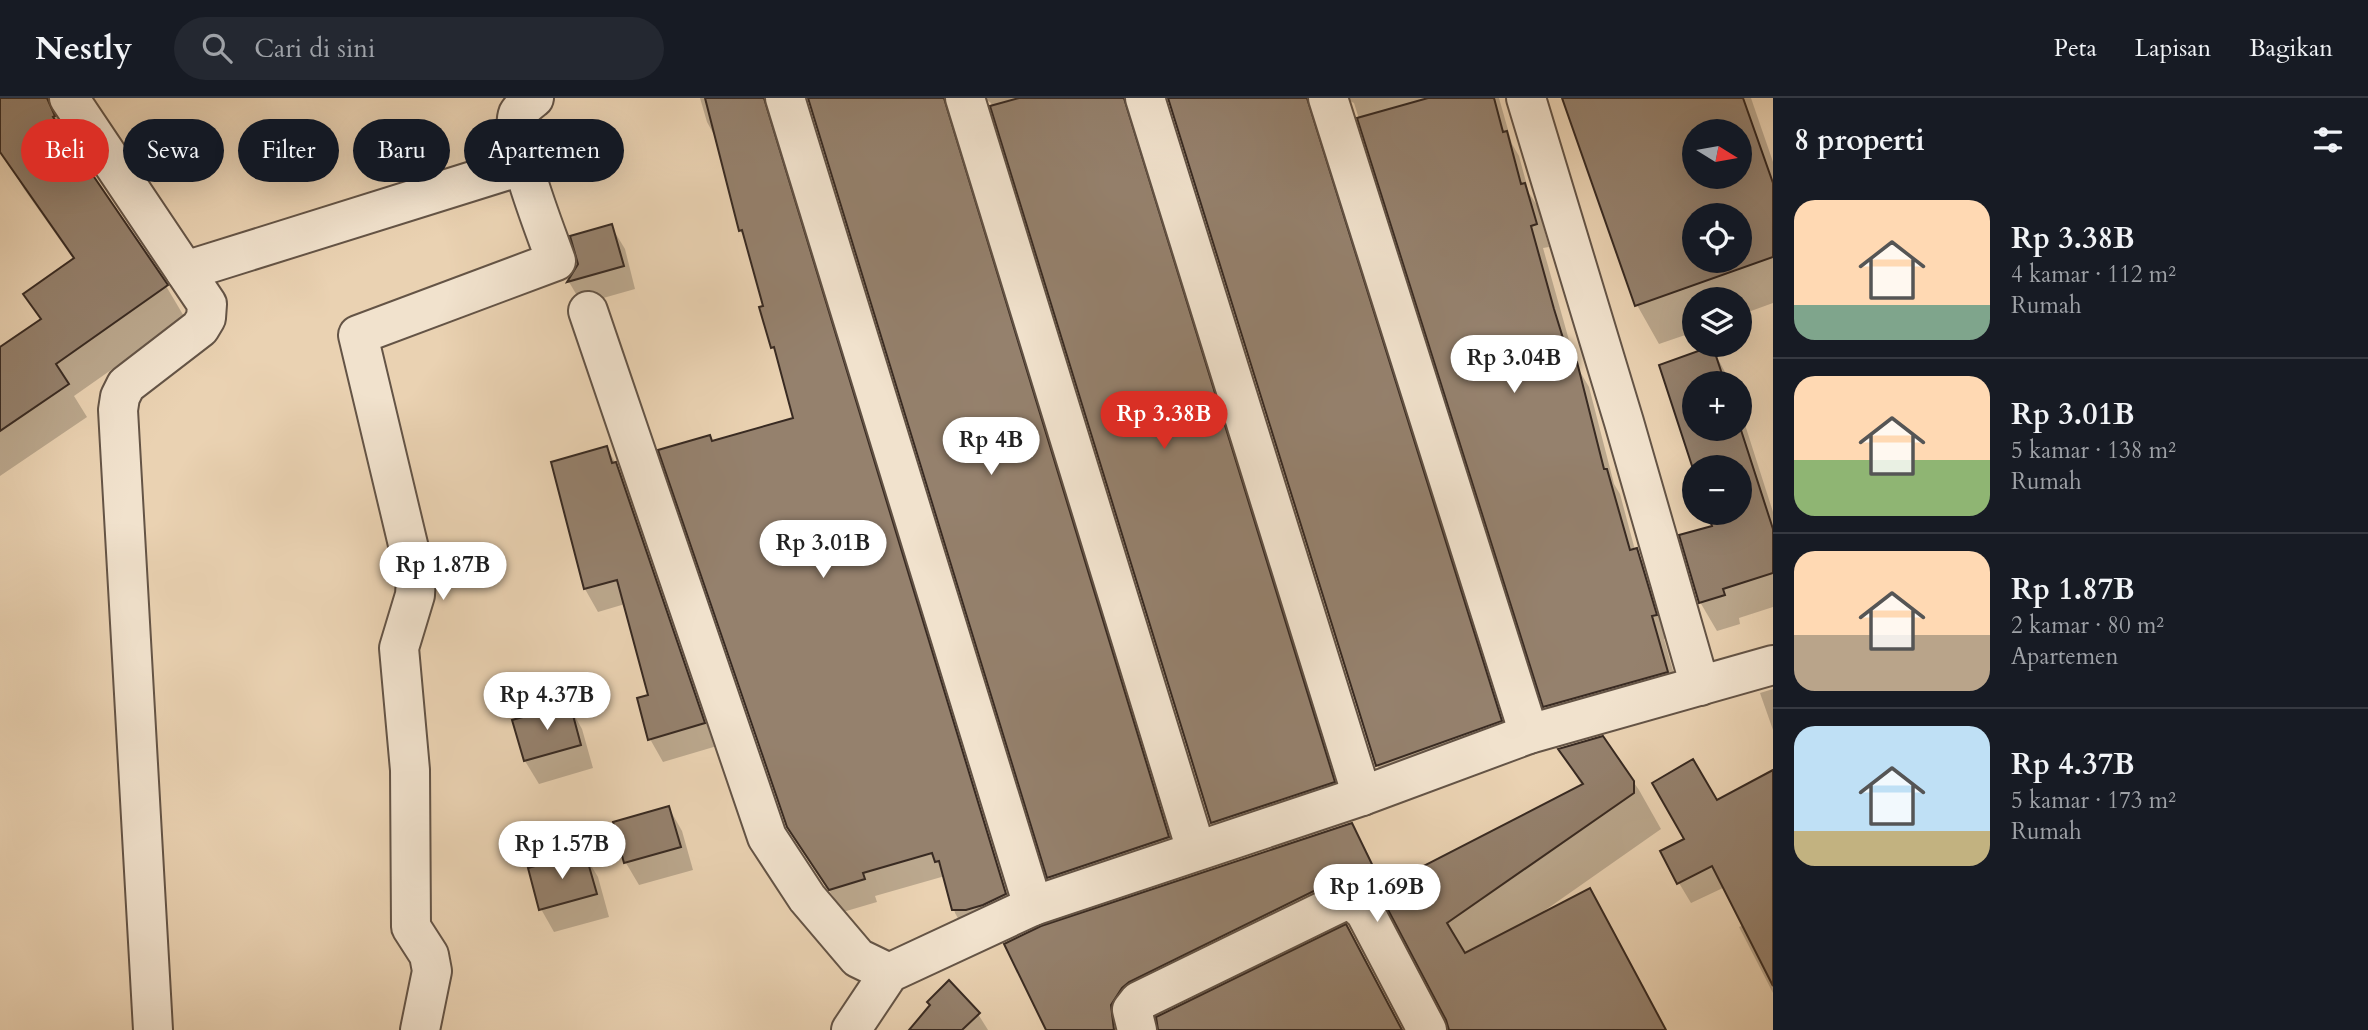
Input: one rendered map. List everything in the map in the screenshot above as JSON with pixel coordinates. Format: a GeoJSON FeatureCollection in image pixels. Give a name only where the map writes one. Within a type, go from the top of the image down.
{"type":"FeatureCollection","features":[{"type":"Feature","properties":{"kind":"street"},"geometry":{"type":"LineString","coordinates":[[69,98],[207,304],[206,318],[200,328],[126,385],[118,410],[153,1030]]}},
{"type":"Feature","properties":{"kind":"street"},"geometry":{"type":"LineString","coordinates":[[517,119],[519,112],[534,98]]}},
{"type":"Feature","properties":{"kind":"street"},"geometry":{"type":"LineString","coordinates":[[785,98],[1033,906]]}},
{"type":"Feature","properties":{"kind":"street"},"geometry":{"type":"LineString","coordinates":[[965,98],[1196,850]]}},
{"type":"Feature","properties":{"kind":"street"},"geometry":{"type":"LineString","coordinates":[[1145,98],[1362,796]]}},
{"type":"Feature","properties":{"kind":"street"},"geometry":{"type":"LineString","coordinates":[[1328,98],[1529,734]]}},
{"type":"Feature","properties":{"kind":"street"},"geometry":{"type":"LineString","coordinates":[[1525,98],[1624,422],[1700,686]]}},
{"type":"Feature","properties":{"kind":"street"},"geometry":{"type":"LineString","coordinates":[[185,271],[470,182]]}},
{"type":"Feature","properties":{"kind":"street"},"geometry":{"type":"LineString","coordinates":[[420,1030],[432,971],[429,955],[411,927],[410,770],[399,648],[415,595],[416,578],[358,335],[556,261],[530,182]]}},
{"type":"Feature","properties":{"kind":"street"},"geometry":{"type":"LineString","coordinates":[[588,311],[767,837],[807,898],[858,958],[889,974]]}},
{"type":"Feature","properties":{"kind":"street"},"geometry":{"type":"LineString","coordinates":[[851,1030],[889,974],[1033,906],[1362,796],[1529,734],[1773,665]]}},
{"type":"Feature","properties":{"kind":"street"},"geometry":{"type":"LineString","coordinates":[[1137,1030],[1132,1010],[1139,1001],[1344,901],[1355,903],[1365,912],[1427,1030]]}},
{"type":"Feature","properties":{"kind":"building"},"geometry":{"type":"Polygon","coordinates":[[[0,98],[47,98],[54,119],[21,119],[21,182],[97,182],[168,285],[56,364],[69,384],[0,431],[0,347],[41,319],[23,294],[74,258],[0,152],[0,98]]]}},
{"type":"Feature","properties":{"kind":"building"},"geometry":{"type":"Polygon","coordinates":[[[705,98],[764,98],[1006,894],[983,905],[966,910],[952,910],[939,861],[935,862],[932,853],[863,873],[865,879],[829,890],[787,827],[658,450],[710,435],[712,441],[793,418],[774,347],[771,348],[759,307],[763,306],[742,230],[739,231],[705,98]]]}},
{"type":"Feature","properties":{"kind":"building"},"geometry":{"type":"Polygon","coordinates":[[[808,98],[944,98],[1169,837],[1047,878],[808,98]]]}},
{"type":"Feature","properties":{"kind":"building"},"geometry":{"type":"Polygon","coordinates":[[[1019,98],[1124,98],[1335,782],[1211,823],[990,106],[1019,98]]]}},
{"type":"Feature","properties":{"kind":"building"},"geometry":{"type":"Polygon","coordinates":[[[1168,98],[1307,98],[1502,721],[1376,766],[1168,98]]]}},
{"type":"Feature","properties":{"kind":"building"},"geometry":{"type":"Polygon","coordinates":[[[1428,98],[1494,98],[1503,132],[1507,131],[1521,184],[1525,183],[1537,224],[1531,226],[1571,364],[1577,362],[1604,469],[1607,469],[1630,550],[1637,548],[1657,615],[1652,616],[1668,672],[1543,707],[1357,118],[1428,98]]]}},
{"type":"Feature","properties":{"kind":"building"},"geometry":{"type":"Polygon","coordinates":[[[1562,98],[1743,98],[1750,119],[1682,119],[1682,189],[1752,189],[1752,124],[1773,183],[1773,257],[1752,264],[1752,203],[1682,203],[1682,273],[1728,273],[1682,287],[1682,289],[1635,306],[1562,98]]]}},
{"type":"Feature","properties":{"kind":"building"},"geometry":{"type":"Polygon","coordinates":[[[612,224],[624,266],[567,282],[578,264],[570,236],[612,224]]]}},
{"type":"Feature","properties":{"kind":"building"},"geometry":{"type":"Polygon","coordinates":[[[1682,357],[1716,357],[1721,371],[1682,371],[1682,435],[1659,365],[1682,357]]]}},
{"type":"Feature","properties":{"kind":"building"},"geometry":{"type":"Polygon","coordinates":[[[1684,441],[1745,441],[1749,455],[1688,455],[1684,441]]]}},
{"type":"Feature","properties":{"kind":"building"},"geometry":{"type":"Polygon","coordinates":[[[607,446],[612,463],[616,462],[705,723],[648,740],[637,698],[648,695],[617,580],[584,589],[551,462],[607,446]]]}},
{"type":"Feature","properties":{"kind":"building"},"geometry":{"type":"Polygon","coordinates":[[[1752,464],[1773,529],[1773,573],[1723,589],[1725,595],[1699,603],[1679,535],[1712,526],[1752,525],[1752,464]]]}},
{"type":"Feature","properties":{"kind":"building"},"geometry":{"type":"Polygon","coordinates":[[[570,704],[581,745],[524,761],[512,720],[570,704]]]}},
{"type":"Feature","properties":{"kind":"building"},"geometry":{"type":"Polygon","coordinates":[[[1603,736],[1634,781],[1634,793],[1447,923],[1465,953],[1590,888],[1666,1030],[1449,1030],[1384,902],[1369,886],[1348,879],[1334,881],[1129,982],[1111,1005],[1114,1030],[1046,1030],[1004,944],[1041,926],[1352,823],[1383,887],[1583,784],[1558,749],[1603,736]]]}},
{"type":"Feature","properties":{"kind":"building"},"geometry":{"type":"Polygon","coordinates":[[[1693,759],[1717,800],[1773,770],[1773,986],[1712,866],[1677,884],[1660,851],[1684,839],[1652,783],[1693,759]]]}},
{"type":"Feature","properties":{"kind":"building"},"geometry":{"type":"Polygon","coordinates":[[[669,806],[681,847],[624,863],[613,822],[669,806]]]}},
{"type":"Feature","properties":{"kind":"building"},"geometry":{"type":"Polygon","coordinates":[[[585,852],[597,894],[539,910],[528,868],[585,852]]]}},
{"type":"Feature","properties":{"kind":"building"},"geometry":{"type":"Polygon","coordinates":[[[1346,924],[1402,1030],[1158,1030],[1156,1017],[1346,924]]]}},
{"type":"Feature","properties":{"kind":"building"},"geometry":{"type":"Polygon","coordinates":[[[949,980],[980,1013],[962,1030],[909,1030],[930,1005],[927,1002],[949,980]]]}}]}
